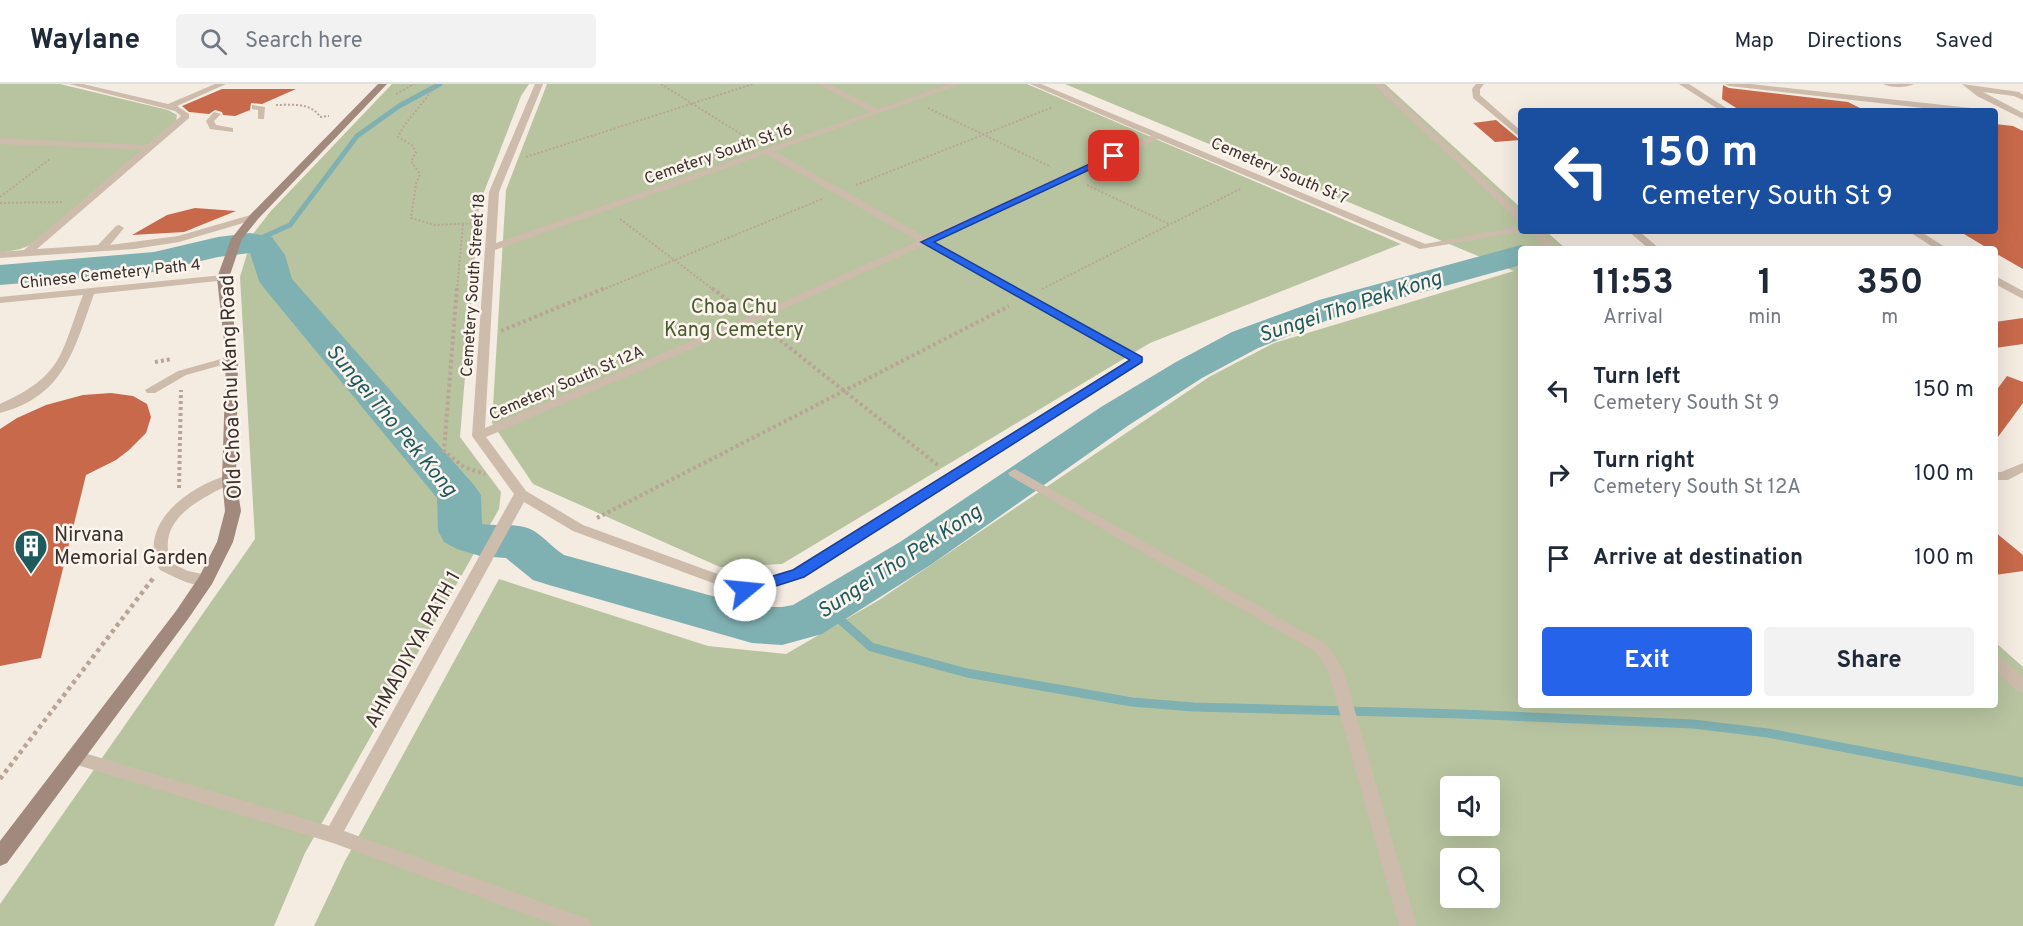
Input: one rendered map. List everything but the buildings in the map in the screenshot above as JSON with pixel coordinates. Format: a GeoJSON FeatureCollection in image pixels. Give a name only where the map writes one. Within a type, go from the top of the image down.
{"type":"FeatureCollection","features":[{"type":"Feature","properties":{"kind":"street","name":"Old Choa Chu Kang Road"},"geometry":{"type":"LineString","coordinates":[[0,857],[182,615],[206,580],[225,542],[233,511],[229,479],[232,359],[223,278],[230,253],[237,239],[254,217],[383,84]]}},
{"type":"Feature","properties":{"kind":"lane"},"geometry":{"type":"LineString","coordinates":[[27,253],[186,116],[184,112],[169,106],[73,84]]}},
{"type":"Feature","properties":{"kind":"lane"},"geometry":{"type":"LineString","coordinates":[[169,106],[222,84]]}},
{"type":"Feature","properties":{"kind":"lane"},"geometry":{"type":"LineString","coordinates":[[539,85],[549,84]]}},
{"type":"Feature","properties":{"kind":"lane"},"geometry":{"type":"LineString","coordinates":[[823,84],[878,112]]}},
{"type":"Feature","properties":{"kind":"lane","name":"Cemetery South St 16"},"geometry":{"type":"LineString","coordinates":[[489,249],[957,84]]}},
{"type":"Feature","properties":{"kind":"lane","name":"Cemetery South St 7"},"geometry":{"type":"LineString","coordinates":[[1034,84],[1424,247],[1518,230]]}},
{"type":"Feature","properties":{"kind":"lane"},"geometry":{"type":"LineString","coordinates":[[1377,84],[1518,215]]}},
{"type":"Feature","properties":{"kind":"lane"},"geometry":{"type":"LineString","coordinates":[[1480,84],[1476,89],[1476,96],[1518,132]]}},
{"type":"Feature","properties":{"kind":"lane"},"geometry":{"type":"LineString","coordinates":[[1683,84],[1722,108]]}},
{"type":"Feature","properties":{"kind":"lane"},"geometry":{"type":"LineString","coordinates":[[1729,84],[1944,108]]}},
{"type":"Feature","properties":{"kind":"lane"},"geometry":{"type":"LineString","coordinates":[[1887,84],[1910,84]]}},
{"type":"Feature","properties":{"kind":"lane","name":"Cemetery South Street 18"},"geometry":{"type":"LineString","coordinates":[[478,436],[494,192],[539,85]]}},
{"type":"Feature","properties":{"kind":"lane"},"geometry":{"type":"LineString","coordinates":[[1836,96],[1837,86]]}},
{"type":"Feature","properties":{"kind":"lane"},"geometry":{"type":"LineString","coordinates":[[1967,86],[2016,94],[2023,98]]}},
{"type":"Feature","properties":{"kind":"lane"},"geometry":{"type":"LineString","coordinates":[[1967,86],[2023,116]]}},
{"type":"Feature","properties":{"kind":"lane"},"geometry":{"type":"LineString","coordinates":[[255,108],[262,110],[261,117]]}},
{"type":"Feature","properties":{"kind":"lane"},"geometry":{"type":"LineString","coordinates":[[217,114],[210,121],[213,126],[230,130]]}},
{"type":"Feature","properties":{"kind":"lane"},"geometry":{"type":"LineString","coordinates":[[1998,114],[2023,116]]}},
{"type":"Feature","properties":{"kind":"lane","name":"Cemetery South St 12A"},"geometry":{"type":"LineString","coordinates":[[478,436],[753,319],[1158,136]]}},
{"type":"Feature","properties":{"kind":"lane"},"geometry":{"type":"LineString","coordinates":[[0,141],[68,146],[149,148]]}},
{"type":"Feature","properties":{"kind":"lane"},"geometry":{"type":"LineString","coordinates":[[478,436],[518,489],[578,528],[745,590],[798,573],[1138,359],[1025,298],[842,191],[769,152]]}},
{"type":"Feature","properties":{"kind":"lane"},"geometry":{"type":"LineString","coordinates":[[0,255],[101,248],[179,239],[254,217]]}},
{"type":"Feature","properties":{"kind":"lane"},"geometry":{"type":"LineString","coordinates":[[101,248],[119,228]]}},
{"type":"Feature","properties":{"kind":"lane"},"geometry":{"type":"LineString","coordinates":[[1537,234],[1551,246]]}},
{"type":"Feature","properties":{"kind":"lane"},"geometry":{"type":"LineString","coordinates":[[1638,234],[1652,246]]}},
{"type":"Feature","properties":{"kind":"lane"},"geometry":{"type":"LineString","coordinates":[[1918,234],[1938,246]]}},
{"type":"Feature","properties":{"kind":"lane","name":"Chinese Cemetery Path 4"},"geometry":{"type":"LineString","coordinates":[[0,300],[223,278]]}},
{"type":"Feature","properties":{"kind":"lane"},"geometry":{"type":"LineString","coordinates":[[1998,281],[2023,296]]}},
{"type":"Feature","properties":{"kind":"lane"},"geometry":{"type":"LineString","coordinates":[[0,409],[38,390],[52,378],[62,362],[90,290]]}},
{"type":"Feature","properties":{"kind":"lane"},"geometry":{"type":"LineString","coordinates":[[151,390],[182,373],[232,359]]}},
{"type":"Feature","properties":{"kind":"lane"},"geometry":{"type":"LineString","coordinates":[[1998,476],[2003,477],[2023,467]]}},
{"type":"Feature","properties":{"kind":"lane"},"geometry":{"type":"LineString","coordinates":[[1016,473],[1321,648],[1335,669],[1408,926]]}},
{"type":"Feature","properties":{"kind":"lane"},"geometry":{"type":"LineString","coordinates":[[206,580],[185,576],[164,564],[159,550],[163,532],[175,512],[192,497],[229,479]]}},
{"type":"Feature","properties":{"kind":"lane","name":"AHMADIYYA PATH 1"},"geometry":{"type":"LineString","coordinates":[[333,835],[494,542],[518,489]]}},
{"type":"Feature","properties":{"kind":"lane"},"geometry":{"type":"LineString","coordinates":[[1998,664],[2023,687]]}},
{"type":"Feature","properties":{"kind":"lane"},"geometry":{"type":"LineString","coordinates":[[74,756],[333,835],[583,926]]}},
{"type":"Feature","properties":{"kind":"path"},"geometry":{"type":"LineString","coordinates":[[435,84],[431,92],[403,123],[398,137],[400,141],[413,146],[416,153],[411,161],[420,174],[414,184],[411,218],[425,225],[491,222]]}},
{"type":"Feature","properties":{"kind":"path"},"geometry":{"type":"LineString","coordinates":[[661,84],[769,152]]}},
{"type":"Feature","properties":{"kind":"path"},"geometry":{"type":"LineString","coordinates":[[505,163],[753,84]]}},
{"type":"Feature","properties":{"kind":"path"},"geometry":{"type":"LineString","coordinates":[[911,100],[1169,224]]}},
{"type":"Feature","properties":{"kind":"path"},"geometry":{"type":"LineString","coordinates":[[484,338],[983,134],[1073,100]]}},
{"type":"Feature","properties":{"kind":"path"},"geometry":{"type":"LineString","coordinates":[[267,106],[313,108],[319,112],[320,117],[337,116],[331,127],[342,127]]}},
{"type":"Feature","properties":{"kind":"path"},"geometry":{"type":"LineString","coordinates":[[0,197],[68,146]]}},
{"type":"Feature","properties":{"kind":"path"},"geometry":{"type":"LineString","coordinates":[[578,528],[1261,178]]}},
{"type":"Feature","properties":{"kind":"path"},"geometry":{"type":"LineString","coordinates":[[0,203],[86,201]]}},
{"type":"Feature","properties":{"kind":"path"},"geometry":{"type":"LineString","coordinates":[[605,207],[753,319],[952,476]]}},
{"type":"Feature","properties":{"kind":"path"},"geometry":{"type":"LineString","coordinates":[[463,224],[444,451],[464,466],[518,489]]}},
{"type":"Feature","properties":{"kind":"path"},"geometry":{"type":"LineString","coordinates":[[175,512],[179,492],[182,373]]}},
{"type":"Feature","properties":{"kind":"path"},"geometry":{"type":"LineString","coordinates":[[0,779],[164,564]]}},
{"type":"Feature","properties":{"kind":"green space"},"geometry":{"type":"Polygon","coordinates":[[[0,84],[60,84],[168,110],[177,115],[176,121],[31,245],[0,253],[0,84]]]}},
{"type":"Feature","properties":{"kind":"green space"},"geometry":{"type":"Polygon","coordinates":[[[392,84],[529,84],[521,96],[479,205],[460,437],[501,492],[499,509],[305,853],[274,926],[0,926],[0,904],[255,539],[240,277],[253,234],[270,212],[392,84]]]}},
{"type":"Feature","properties":{"kind":"green space","name":"Choa Chu Kang Cemetery"},"geometry":{"type":"Polygon","coordinates":[[[547,84],[1027,84],[1401,244],[1150,343],[782,564],[720,567],[533,484],[492,423],[506,190],[547,84]]]}},
{"type":"Feature","properties":{"kind":"green space"},"geometry":{"type":"Polygon","coordinates":[[[1065,84],[1385,84],[1518,205],[1518,234],[1549,234],[1563,246],[1518,246],[1518,708],[1998,708],[1998,645],[2023,667],[2023,926],[314,926],[345,861],[499,579],[708,646],[786,654],[879,600],[1209,377],[1274,343],[1514,271],[1065,84]]]}},
{"type":"Feature","properties":{"kind":"waterway","name":"Sungei Tho Pek Kong"},"geometry":{"type":"LineString","coordinates":[[250,243],[290,225],[357,136],[399,106],[440,84]]}},
{"type":"Feature","properties":{"kind":"waterway","name":"Sungei Tho Pek Kong"},"geometry":{"type":"LineString","coordinates":[[0,275],[154,262],[218,247],[260,244],[269,255],[276,281],[459,495],[460,531],[480,540],[518,542],[534,558],[549,568],[752,625],[782,626],[805,621],[827,608],[916,553],[1115,416],[1189,370],[1245,340],[1331,307],[1518,256]]}},
{"type":"Feature","properties":{"kind":"waterway"},"geometry":{"type":"LineString","coordinates":[[827,608],[871,647],[967,673],[1132,702],[1193,707],[1461,714],[1693,724],[1768,733],[2023,782]]}},
{"type":"Feature","properties":{"kind":"place","name":"Nirvana Memorial Garden"},"geometry":{"type":"Point","coordinates":[31,575]}},
{"type":"Feature","properties":{"kind":"route"},"geometry":{"type":"LineString","coordinates":[[745,590],[798,573],[1138,359],[926,242],[1114,156]]}}]}
